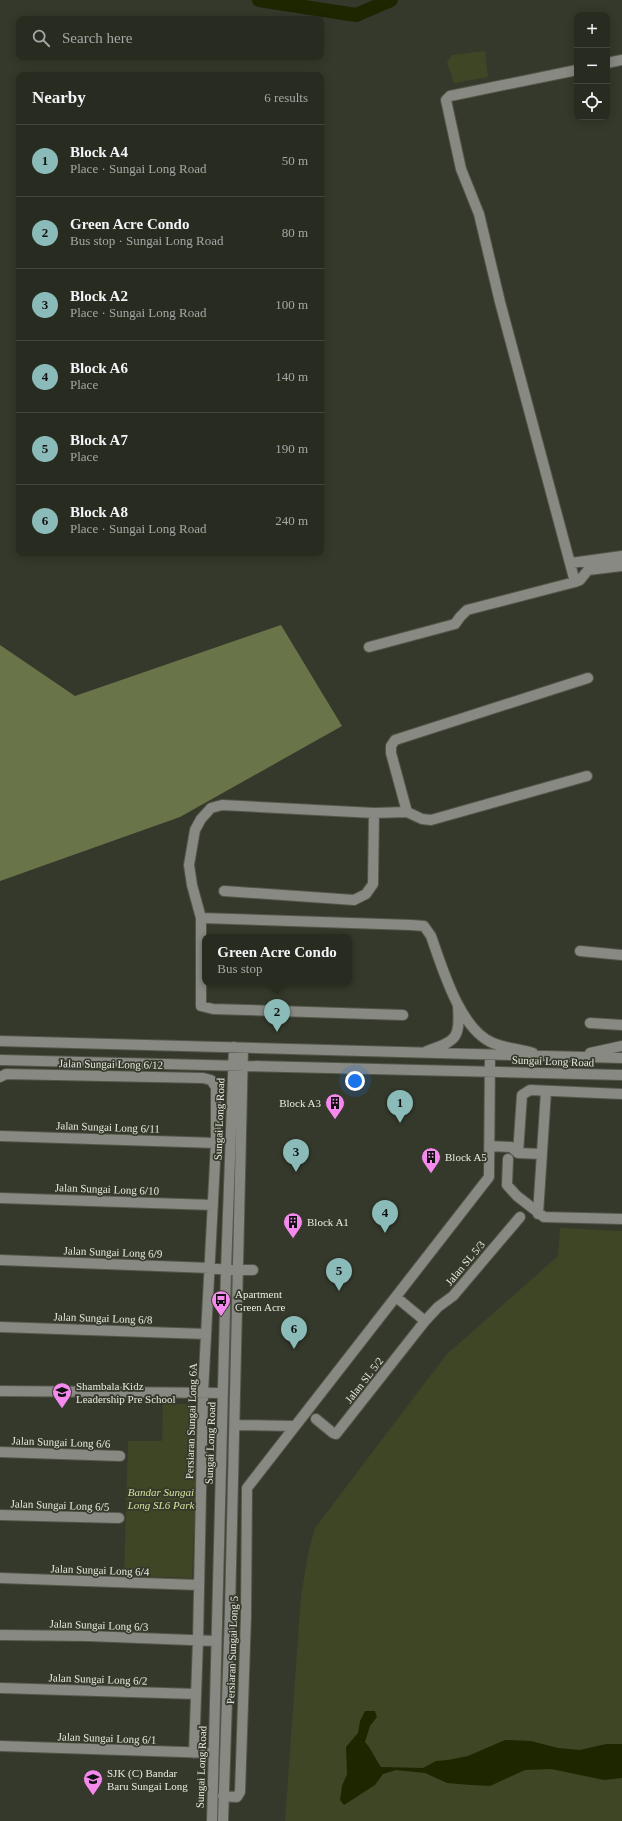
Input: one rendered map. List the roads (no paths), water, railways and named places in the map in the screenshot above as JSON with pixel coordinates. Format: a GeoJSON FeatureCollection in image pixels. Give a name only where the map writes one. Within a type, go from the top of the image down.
{"type":"FeatureCollection","features":[{"type":"Feature","properties":{"kind":"street"},"geometry":{"type":"LineString","coordinates":[[610,62],[622,60]]}},
{"type":"Feature","properties":{"kind":"street"},"geometry":{"type":"LineString","coordinates":[[574,71],[450,96],[446,100],[461,169],[476,203],[532,423],[575,582]]}},
{"type":"Feature","properties":{"kind":"street"},"geometry":{"type":"LineString","coordinates":[[571,563],[622,556]]}},
{"type":"Feature","properties":{"kind":"street"},"geometry":{"type":"LineString","coordinates":[[369,647],[455,624],[467,610],[575,582],[582,578],[588,570],[622,566]]}},
{"type":"Feature","properties":{"kind":"street"},"geometry":{"type":"LineString","coordinates":[[407,812],[391,753],[391,746],[395,740],[588,678]]}},
{"type":"Feature","properties":{"kind":"street"},"geometry":{"type":"LineString","coordinates":[[403,1015],[213,1009],[201,1006],[202,918],[192,885],[189,865],[195,830],[201,819],[211,808],[222,805],[374,813],[407,812],[422,819],[431,820],[587,776]]}},
{"type":"Feature","properties":{"kind":"street"},"geometry":{"type":"LineString","coordinates":[[224,891],[354,900],[366,894],[374,884],[374,813]]}},
{"type":"Feature","properties":{"kind":"street"},"geometry":{"type":"LineString","coordinates":[[202,918],[411,924],[424,926],[431,936],[458,1005],[478,1033],[493,1043],[544,1056]]}},
{"type":"Feature","properties":{"kind":"street"},"geometry":{"type":"LineString","coordinates":[[580,951],[622,955]]}},
{"type":"Feature","properties":{"kind":"street"},"geometry":{"type":"LineString","coordinates":[[421,1053],[450,1042],[456,1034],[459,1023],[458,1005]]}},
{"type":"Feature","properties":{"kind":"street"},"geometry":{"type":"LineString","coordinates":[[590,1023],[622,1025]]}},
{"type":"Feature","properties":{"kind":"street","name":"Sungai Long Road"},"geometry":{"type":"LineString","coordinates":[[0,1041],[622,1058]]}},
{"type":"Feature","properties":{"kind":"street"},"geometry":{"type":"LineString","coordinates":[[175,1046],[176,1064]]}},
{"type":"Feature","properties":{"kind":"street"},"geometry":{"type":"LineString","coordinates":[[574,1056],[622,1046]]}},
{"type":"Feature","properties":{"kind":"street","name":"Sungai Long Road"},"geometry":{"type":"LineString","coordinates":[[212,1821],[232,1066],[238,1048]]}},
{"type":"Feature","properties":{"kind":"street","name":"Sungai Long Road"},"geometry":{"type":"LineString","coordinates":[[223,1821],[235,1425],[243,1066],[238,1048]]}},
{"type":"Feature","properties":{"kind":"street"},"geometry":{"type":"LineString","coordinates":[[235,1425],[294,1426],[486,1181],[489,1176],[490,1055]]}},
{"type":"Feature","properties":{"kind":"street","name":"Sungai Long Road"},"geometry":{"type":"LineString","coordinates":[[0,1060],[622,1075]]}},
{"type":"Feature","properties":{"kind":"street","name":"Jalan Sungai Long 6/12"},"geometry":{"type":"LineString","coordinates":[[0,1077],[6,1074],[203,1078],[213,1082],[216,1090]]}},
{"type":"Feature","properties":{"kind":"street","name":"Persiaran Sungai Long 6A"},"geometry":{"type":"LineString","coordinates":[[194,1753],[203,1393],[216,1143],[216,1090]]}},
{"type":"Feature","properties":{"kind":"street"},"geometry":{"type":"LineString","coordinates":[[518,1153],[522,1095],[530,1090],[622,1094]]}},
{"type":"Feature","properties":{"kind":"street"},"geometry":{"type":"LineString","coordinates":[[538,1214],[546,1091]]}},
{"type":"Feature","properties":{"kind":"street","name":"Jalan Sungai Long 6/11"},"geometry":{"type":"LineString","coordinates":[[0,1136],[216,1143]]}},
{"type":"Feature","properties":{"kind":"street"},"geometry":{"type":"LineString","coordinates":[[489,1146],[511,1147],[518,1153]]}},
{"type":"Feature","properties":{"kind":"street"},"geometry":{"type":"LineString","coordinates":[[489,1157],[508,1159],[518,1153],[542,1154]]}},
{"type":"Feature","properties":{"kind":"street"},"geometry":{"type":"LineString","coordinates":[[508,1159],[507,1184],[517,1196],[538,1214],[548,1218],[622,1219]]}},
{"type":"Feature","properties":{"kind":"street","name":"Jalan Sungai Long 6/10"},"geometry":{"type":"LineString","coordinates":[[0,1198],[213,1205]]}},
{"type":"Feature","properties":{"kind":"street","name":"Jalan SL 5/3"},"geometry":{"type":"LineString","coordinates":[[425,1321],[438,1307],[453,1296],[520,1217]]}},
{"type":"Feature","properties":{"kind":"street","name":"Jalan Sungai Long 6/9"},"geometry":{"type":"LineString","coordinates":[[0,1260],[253,1270]]}},
{"type":"Feature","properties":{"kind":"street"},"geometry":{"type":"LineString","coordinates":[[396,1297],[425,1321]]}},
{"type":"Feature","properties":{"kind":"street","name":"Jalan SL 5/2"},"geometry":{"type":"LineString","coordinates":[[316,1419],[333,1434],[336,1434],[425,1321]]}},
{"type":"Feature","properties":{"kind":"street","name":"Jalan Sungai Long 6/8"},"geometry":{"type":"LineString","coordinates":[[0,1327],[206,1334]]}},
{"type":"Feature","properties":{"kind":"street"},"geometry":{"type":"LineString","coordinates":[[0,1391],[223,1393]]}},
{"type":"Feature","properties":{"kind":"street","name":"Persiaran Sungai Long 5"},"geometry":{"type":"LineString","coordinates":[[223,1796],[237,1797],[240,1792],[246,1616],[247,1488],[294,1426]]}},
{"type":"Feature","properties":{"kind":"street","name":"Jalan Sungai Long 6/6"},"geometry":{"type":"LineString","coordinates":[[0,1452],[120,1456]]}},
{"type":"Feature","properties":{"kind":"street","name":"Jalan Sungai Long 6/5"},"geometry":{"type":"LineString","coordinates":[[0,1515],[119,1518]]}},
{"type":"Feature","properties":{"kind":"street","name":"Jalan Sungai Long 6/4"},"geometry":{"type":"LineString","coordinates":[[0,1578],[199,1585]]}},
{"type":"Feature","properties":{"kind":"street","name":"Jalan Sungai Long 6/3"},"geometry":{"type":"LineString","coordinates":[[0,1635],[88,1636],[216,1641]]}},
{"type":"Feature","properties":{"kind":"street","name":"Jalan Sungai Long 6/2"},"geometry":{"type":"LineString","coordinates":[[0,1688],[196,1694]]}},
{"type":"Feature","properties":{"kind":"street","name":"Jalan Sungai Long 6/1"},"geometry":{"type":"LineString","coordinates":[[0,1746],[213,1753]]}},
{"type":"Feature","properties":{"kind":"waterway"},"geometry":{"type":"LineString","coordinates":[[259,0],[356,15],[391,0]]}},
{"type":"Feature","properties":{"kind":"place","name":"Green Acre Condo"},"geometry":{"type":"Point","coordinates":[277,1032]}},
{"type":"Feature","properties":{"kind":"place","name":"Block A3"},"geometry":{"type":"Point","coordinates":[335,1120]}},
{"type":"Feature","properties":{"kind":"place","name":"Block A4"},"geometry":{"type":"Point","coordinates":[400,1123]}},
{"type":"Feature","properties":{"kind":"place","name":"Block A2"},"geometry":{"type":"Point","coordinates":[296,1172]}},
{"type":"Feature","properties":{"kind":"place","name":"Block A5"},"geometry":{"type":"Point","coordinates":[431,1174]}},
{"type":"Feature","properties":{"kind":"place","name":"Block A6"},"geometry":{"type":"Point","coordinates":[385,1233]}},
{"type":"Feature","properties":{"kind":"place","name":"Block A1"},"geometry":{"type":"Point","coordinates":[293,1239]}},
{"type":"Feature","properties":{"kind":"place","name":"Block A7"},"geometry":{"type":"Point","coordinates":[339,1291]}},
{"type":"Feature","properties":{"kind":"place","name":"Apartment Green Acre"},"geometry":{"type":"Point","coordinates":[221,1317]}},
{"type":"Feature","properties":{"kind":"place","name":"Block A8"},"geometry":{"type":"Point","coordinates":[294,1349]}},
{"type":"Feature","properties":{"kind":"place","name":"Shambala Kidz Leadership Pre School"},"geometry":{"type":"Point","coordinates":[62,1409]}},
{"type":"Feature","properties":{"kind":"place","name":"SJK (C) Bandar Baru Sungai Long"},"geometry":{"type":"Point","coordinates":[93,1796]}},
{"type":"Feature","properties":{"kind":"park label","name":"Bandar Sungai Long SL6 Park"},"geometry":{"type":"Point","coordinates":[161,1498]}}]}
